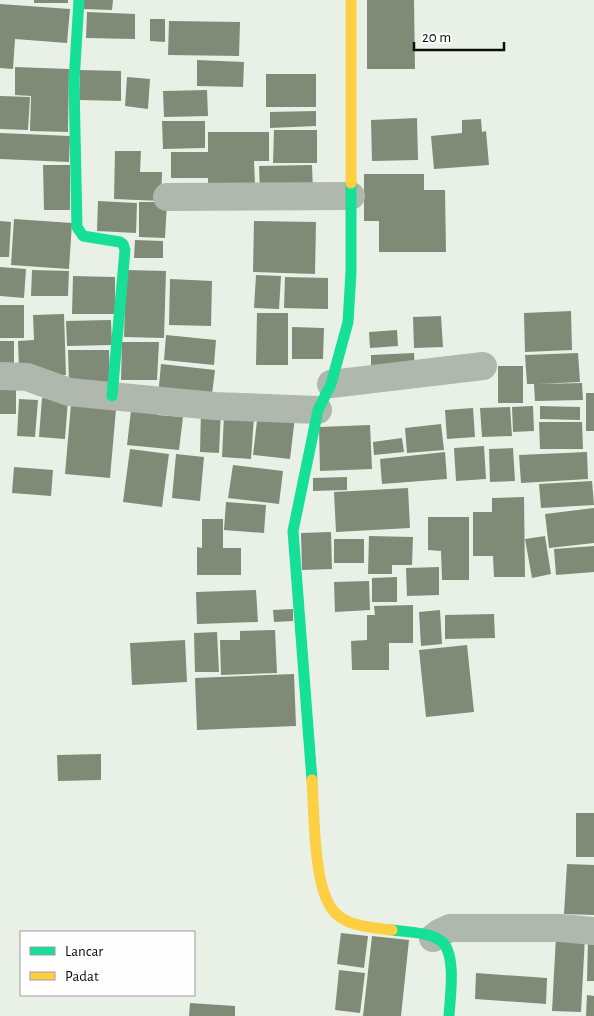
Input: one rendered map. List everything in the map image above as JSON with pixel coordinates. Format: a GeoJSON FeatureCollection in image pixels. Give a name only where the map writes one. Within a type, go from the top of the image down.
{"type":"FeatureCollection","features":[{"type":"Feature","properties":{"kind":"street"},"geometry":{"type":"LineString","coordinates":[[79,0],[74,82],[77,227],[83,236],[120,242],[125,250],[112,396]]}},
{"type":"Feature","properties":{"kind":"street"},"geometry":{"type":"LineString","coordinates":[[351,0],[351,272],[348,322],[331,384],[318,410],[294,532],[317,852],[325,896],[331,909],[344,920],[361,925],[434,938],[442,941],[447,947],[451,990],[449,1016]]}},
{"type":"Feature","properties":{"kind":"street"},"geometry":{"type":"LineString","coordinates":[[168,198],[351,196]]}},
{"type":"Feature","properties":{"kind":"street"},"geometry":{"type":"LineString","coordinates":[[331,384],[483,366]]}},
{"type":"Feature","properties":{"kind":"street"},"geometry":{"type":"LineString","coordinates":[[0,376],[27,376],[69,392],[214,406],[318,410]]}},
{"type":"Feature","properties":{"kind":"street"},"geometry":{"type":"LineString","coordinates":[[434,938],[439,932],[450,928],[560,928],[594,931]]}},
{"type":"Feature","properties":{"kind":"building"},"geometry":{"type":"Polygon","coordinates":[[[34,0],[68,0],[68,3],[34,3],[34,0]]]}},
{"type":"Feature","properties":{"kind":"building"},"geometry":{"type":"Polygon","coordinates":[[[83,0],[113,0],[112,10],[83,9],[83,0]]]}},
{"type":"Feature","properties":{"kind":"building"},"geometry":{"type":"Polygon","coordinates":[[[367,0],[414,0],[415,69],[367,69],[367,0]]]}},
{"type":"Feature","properties":{"kind":"building"},"geometry":{"type":"Polygon","coordinates":[[[0,4],[70,9],[67,43],[15,39],[13,69],[0,68],[0,4]]]}},
{"type":"Feature","properties":{"kind":"building"},"geometry":{"type":"Polygon","coordinates":[[[87,12],[135,14],[135,39],[86,38],[87,12]]]}},
{"type":"Feature","properties":{"kind":"building"},"geometry":{"type":"Polygon","coordinates":[[[150,19],[165,19],[165,42],[150,41],[150,19]]]}},
{"type":"Feature","properties":{"kind":"building"},"geometry":{"type":"Polygon","coordinates":[[[169,21],[240,22],[239,56],[168,55],[169,21]]]}},
{"type":"Feature","properties":{"kind":"building"},"geometry":{"type":"Polygon","coordinates":[[[197,60],[244,62],[243,87],[197,86],[197,60]]]}},
{"type":"Feature","properties":{"kind":"building"},"geometry":{"type":"Polygon","coordinates":[[[15,67],[69,69],[68,132],[30,131],[31,96],[15,95],[15,67]]]}},
{"type":"Feature","properties":{"kind":"building"},"geometry":{"type":"Polygon","coordinates":[[[80,70],[121,71],[121,101],[79,100],[80,70]]]}},
{"type":"Feature","properties":{"kind":"building"},"geometry":{"type":"Polygon","coordinates":[[[266,74],[316,74],[316,107],[266,107],[266,74]]]}},
{"type":"Feature","properties":{"kind":"building"},"geometry":{"type":"Polygon","coordinates":[[[127,77],[150,79],[148,109],[125,106],[127,77]]]}},
{"type":"Feature","properties":{"kind":"building"},"geometry":{"type":"Polygon","coordinates":[[[207,90],[208,116],[164,117],[163,91],[207,90]]]}},
{"type":"Feature","properties":{"kind":"building"},"geometry":{"type":"Polygon","coordinates":[[[0,96],[30,97],[28,130],[0,129],[0,96]]]}},
{"type":"Feature","properties":{"kind":"building"},"geometry":{"type":"Polygon","coordinates":[[[316,111],[316,126],[270,128],[270,112],[316,111]]]}},
{"type":"Feature","properties":{"kind":"building"},"geometry":{"type":"Polygon","coordinates":[[[417,118],[418,160],[372,161],[371,120],[417,118]]]}},
{"type":"Feature","properties":{"kind":"building"},"geometry":{"type":"Polygon","coordinates":[[[481,119],[482,132],[486,131],[489,165],[434,169],[431,136],[462,133],[462,120],[481,119]]]}},
{"type":"Feature","properties":{"kind":"building"},"geometry":{"type":"Polygon","coordinates":[[[162,121],[205,121],[205,148],[163,149],[162,121]]]}},
{"type":"Feature","properties":{"kind":"building"},"geometry":{"type":"Polygon","coordinates":[[[274,130],[317,130],[317,163],[273,163],[274,130]]]}},
{"type":"Feature","properties":{"kind":"building"},"geometry":{"type":"Polygon","coordinates":[[[208,132],[269,132],[269,161],[254,161],[255,185],[208,185],[208,178],[171,178],[171,152],[208,152],[208,132]]]}},
{"type":"Feature","properties":{"kind":"building"},"geometry":{"type":"Polygon","coordinates":[[[0,133],[70,136],[69,162],[0,159],[0,133]]]}},
{"type":"Feature","properties":{"kind":"building"},"geometry":{"type":"Polygon","coordinates":[[[115,151],[141,151],[140,172],[162,172],[161,201],[114,199],[115,151]]]}},
{"type":"Feature","properties":{"kind":"building"},"geometry":{"type":"Polygon","coordinates":[[[43,165],[70,165],[70,210],[44,210],[43,165]]]}},
{"type":"Feature","properties":{"kind":"building"},"geometry":{"type":"Polygon","coordinates":[[[312,165],[313,193],[260,194],[259,166],[312,165]]]}},
{"type":"Feature","properties":{"kind":"building"},"geometry":{"type":"Polygon","coordinates":[[[364,174],[424,174],[424,190],[445,190],[446,252],[379,252],[379,221],[364,221],[364,174]]]}},
{"type":"Feature","properties":{"kind":"building"},"geometry":{"type":"Polygon","coordinates":[[[98,201],[137,203],[136,233],[97,231],[98,201]]]}},
{"type":"Feature","properties":{"kind":"building"},"geometry":{"type":"Polygon","coordinates":[[[139,202],[167,202],[165,238],[139,237],[139,202]]]}},
{"type":"Feature","properties":{"kind":"building"},"geometry":{"type":"Polygon","coordinates":[[[14,219],[72,223],[69,269],[11,265],[14,219]]]}},
{"type":"Feature","properties":{"kind":"building"},"geometry":{"type":"Polygon","coordinates":[[[0,221],[11,222],[9,257],[0,257],[0,221]]]}},
{"type":"Feature","properties":{"kind":"building"},"geometry":{"type":"Polygon","coordinates":[[[254,221],[316,222],[315,274],[253,272],[254,221]]]}},
{"type":"Feature","properties":{"kind":"building"},"geometry":{"type":"Polygon","coordinates":[[[135,240],[163,241],[163,258],[134,258],[135,240]]]}},
{"type":"Feature","properties":{"kind":"building"},"geometry":{"type":"Polygon","coordinates":[[[0,267],[26,269],[24,298],[0,296],[0,267]]]}},
{"type":"Feature","properties":{"kind":"building"},"geometry":{"type":"Polygon","coordinates":[[[32,270],[69,271],[68,296],[31,296],[32,270]]]}},
{"type":"Feature","properties":{"kind":"building"},"geometry":{"type":"Polygon","coordinates":[[[126,270],[166,271],[164,338],[124,337],[126,270]]]}},
{"type":"Feature","properties":{"kind":"building"},"geometry":{"type":"Polygon","coordinates":[[[256,275],[281,276],[279,309],[254,308],[256,275]]]}},
{"type":"Feature","properties":{"kind":"building"},"geometry":{"type":"Polygon","coordinates":[[[73,276],[115,277],[115,314],[72,314],[73,276]]]}},
{"type":"Feature","properties":{"kind":"building"},"geometry":{"type":"Polygon","coordinates":[[[285,277],[328,278],[328,309],[284,308],[285,277]]]}},
{"type":"Feature","properties":{"kind":"building"},"geometry":{"type":"Polygon","coordinates":[[[170,279],[212,281],[211,326],[169,325],[170,279]]]}},
{"type":"Feature","properties":{"kind":"building"},"geometry":{"type":"Polygon","coordinates":[[[0,305],[24,305],[24,338],[0,338],[0,305]]]}},
{"type":"Feature","properties":{"kind":"building"},"geometry":{"type":"Polygon","coordinates":[[[571,311],[572,350],[525,352],[524,313],[571,311]]]}},
{"type":"Feature","properties":{"kind":"building"},"geometry":{"type":"Polygon","coordinates":[[[257,313],[288,313],[288,365],[256,365],[257,313]]]}},
{"type":"Feature","properties":{"kind":"building"},"geometry":{"type":"Polygon","coordinates":[[[64,314],[66,375],[35,376],[19,370],[18,341],[34,340],[33,315],[64,314]]]}},
{"type":"Feature","properties":{"kind":"building"},"geometry":{"type":"Polygon","coordinates":[[[441,316],[443,347],[414,348],[413,317],[441,316]]]}},
{"type":"Feature","properties":{"kind":"building"},"geometry":{"type":"Polygon","coordinates":[[[111,320],[112,345],[67,346],[66,321],[111,320]]]}},
{"type":"Feature","properties":{"kind":"building"},"geometry":{"type":"Polygon","coordinates":[[[292,327],[324,328],[323,359],[292,359],[292,327]]]}},
{"type":"Feature","properties":{"kind":"building"},"geometry":{"type":"Polygon","coordinates":[[[397,330],[398,346],[370,348],[369,332],[397,330]]]}},
{"type":"Feature","properties":{"kind":"building"},"geometry":{"type":"Polygon","coordinates":[[[166,335],[216,340],[214,365],[164,360],[166,335]]]}},
{"type":"Feature","properties":{"kind":"building"},"geometry":{"type":"Polygon","coordinates":[[[0,341],[14,341],[14,369],[0,369],[0,341]]]}},
{"type":"Feature","properties":{"kind":"building"},"geometry":{"type":"Polygon","coordinates":[[[122,342],[159,342],[157,380],[121,380],[122,342]]]}},
{"type":"Feature","properties":{"kind":"building"},"geometry":{"type":"Polygon","coordinates":[[[68,350],[109,350],[110,385],[69,385],[68,350]]]}},
{"type":"Feature","properties":{"kind":"building"},"geometry":{"type":"Polygon","coordinates":[[[414,353],[415,370],[371,372],[371,355],[414,353]]]}},
{"type":"Feature","properties":{"kind":"building"},"geometry":{"type":"Polygon","coordinates":[[[578,353],[580,382],[538,384],[582,383],[583,400],[535,401],[534,384],[527,384],[525,355],[578,353]]]}},
{"type":"Feature","properties":{"kind":"building"},"geometry":{"type":"Polygon","coordinates":[[[161,364],[215,370],[211,402],[158,397],[161,364]]]}},
{"type":"Feature","properties":{"kind":"building"},"geometry":{"type":"Polygon","coordinates":[[[498,366],[523,366],[523,403],[498,403],[498,366]]]}},
{"type":"Feature","properties":{"kind":"building"},"geometry":{"type":"Polygon","coordinates":[[[0,381],[16,381],[16,414],[0,414],[0,381]]]}},
{"type":"Feature","properties":{"kind":"building"},"geometry":{"type":"Polygon","coordinates":[[[586,393],[594,393],[594,431],[586,431],[586,393]]]}},
{"type":"Feature","properties":{"kind":"building"},"geometry":{"type":"Polygon","coordinates":[[[42,398],[68,400],[65,439],[39,437],[42,398]]]}},
{"type":"Feature","properties":{"kind":"building"},"geometry":{"type":"Polygon","coordinates":[[[19,399],[38,400],[35,437],[17,436],[19,399]]]}},
{"type":"Feature","properties":{"kind":"building"},"geometry":{"type":"Polygon","coordinates":[[[132,402],[158,405],[157,415],[183,417],[179,450],[127,445],[132,402]]]}},
{"type":"Feature","properties":{"kind":"building"},"geometry":{"type":"Polygon","coordinates":[[[71,404],[116,409],[110,478],[65,474],[71,404]]]}},
{"type":"Feature","properties":{"kind":"building"},"geometry":{"type":"Polygon","coordinates":[[[533,406],[534,431],[513,432],[512,407],[533,406]]]}},
{"type":"Feature","properties":{"kind":"building"},"geometry":{"type":"Polygon","coordinates":[[[540,406],[580,407],[580,420],[540,419],[540,406]]]}},
{"type":"Feature","properties":{"kind":"building"},"geometry":{"type":"Polygon","coordinates":[[[510,407],[512,436],[482,437],[480,408],[510,407]]]}},
{"type":"Feature","properties":{"kind":"building"},"geometry":{"type":"Polygon","coordinates":[[[473,408],[475,437],[447,439],[445,410],[473,408]]]}},
{"type":"Feature","properties":{"kind":"building"},"geometry":{"type":"Polygon","coordinates":[[[201,409],[221,410],[219,453],[200,452],[201,409]]]}},
{"type":"Feature","properties":{"kind":"building"},"geometry":{"type":"Polygon","coordinates":[[[258,412],[295,417],[290,459],[253,455],[258,412]]]}},
{"type":"Feature","properties":{"kind":"building"},"geometry":{"type":"Polygon","coordinates":[[[224,415],[254,417],[251,459],[222,457],[224,415]]]}},
{"type":"Feature","properties":{"kind":"building"},"geometry":{"type":"Polygon","coordinates":[[[539,422],[582,422],[583,449],[540,449],[539,422]]]}},
{"type":"Feature","properties":{"kind":"building"},"geometry":{"type":"Polygon","coordinates":[[[441,424],[444,450],[407,453],[405,428],[441,424]]]}},
{"type":"Feature","properties":{"kind":"building"},"geometry":{"type":"Polygon","coordinates":[[[370,425],[372,469],[320,471],[319,427],[370,425]]]}},
{"type":"Feature","properties":{"kind":"building"},"geometry":{"type":"Polygon","coordinates":[[[402,438],[404,452],[374,455],[373,442],[402,438]]]}},
{"type":"Feature","properties":{"kind":"building"},"geometry":{"type":"Polygon","coordinates":[[[484,446],[486,479],[456,481],[454,448],[484,446]]]}},
{"type":"Feature","properties":{"kind":"building"},"geometry":{"type":"Polygon","coordinates":[[[513,448],[515,481],[490,482],[489,449],[513,448]]]}},
{"type":"Feature","properties":{"kind":"building"},"geometry":{"type":"Polygon","coordinates":[[[130,449],[169,454],[162,507],[123,502],[130,449]]]}},
{"type":"Feature","properties":{"kind":"building"},"geometry":{"type":"Polygon","coordinates":[[[445,452],[447,479],[382,484],[380,459],[445,452]]]}},
{"type":"Feature","properties":{"kind":"building"},"geometry":{"type":"Polygon","coordinates":[[[587,452],[588,479],[521,483],[519,455],[587,452]]]}},
{"type":"Feature","properties":{"kind":"building"},"geometry":{"type":"Polygon","coordinates":[[[176,454],[204,457],[200,501],[172,498],[176,454]]]}},
{"type":"Feature","properties":{"kind":"building"},"geometry":{"type":"Polygon","coordinates":[[[233,465],[283,471],[279,504],[228,498],[233,465]]]}},
{"type":"Feature","properties":{"kind":"building"},"geometry":{"type":"Polygon","coordinates":[[[14,467],[53,470],[51,496],[12,493],[14,467]]]}},
{"type":"Feature","properties":{"kind":"building"},"geometry":{"type":"Polygon","coordinates":[[[347,477],[347,490],[313,491],[313,478],[347,477]]]}},
{"type":"Feature","properties":{"kind":"building"},"geometry":{"type":"Polygon","coordinates":[[[592,481],[594,505],[541,508],[539,484],[592,481]]]}},
{"type":"Feature","properties":{"kind":"building"},"geometry":{"type":"Polygon","coordinates":[[[408,488],[410,528],[336,532],[334,492],[408,488]]]}},
{"type":"Feature","properties":{"kind":"building"},"geometry":{"type":"Polygon","coordinates":[[[524,497],[525,577],[494,577],[493,556],[473,556],[473,512],[492,512],[492,498],[524,497]]]}},
{"type":"Feature","properties":{"kind":"building"},"geometry":{"type":"Polygon","coordinates":[[[226,502],[266,505],[264,533],[224,530],[226,502]]]}},
{"type":"Feature","properties":{"kind":"building"},"geometry":{"type":"Polygon","coordinates":[[[594,508],[594,543],[549,548],[545,514],[594,508]]]}},
{"type":"Feature","properties":{"kind":"building"},"geometry":{"type":"Polygon","coordinates":[[[428,517],[469,517],[469,580],[442,580],[441,551],[428,550],[428,517]]]}},
{"type":"Feature","properties":{"kind":"building"},"geometry":{"type":"Polygon","coordinates":[[[202,519],[223,519],[223,548],[241,548],[241,575],[197,575],[197,547],[202,548],[202,519]]]}},
{"type":"Feature","properties":{"kind":"building"},"geometry":{"type":"Polygon","coordinates":[[[331,532],[332,569],[302,570],[301,533],[331,532]]]}},
{"type":"Feature","properties":{"kind":"building"},"geometry":{"type":"Polygon","coordinates":[[[369,536],[413,537],[412,565],[392,565],[392,574],[368,574],[369,536]]]}},
{"type":"Feature","properties":{"kind":"building"},"geometry":{"type":"Polygon","coordinates":[[[545,536],[551,574],[532,578],[525,539],[545,536]]]}},
{"type":"Feature","properties":{"kind":"building"},"geometry":{"type":"Polygon","coordinates":[[[334,539],[364,539],[364,563],[334,563],[334,539]]]}},
{"type":"Feature","properties":{"kind":"building"},"geometry":{"type":"Polygon","coordinates":[[[594,546],[594,572],[556,575],[554,549],[594,546]]]}},
{"type":"Feature","properties":{"kind":"building"},"geometry":{"type":"Polygon","coordinates":[[[439,567],[439,595],[407,596],[406,568],[439,567]]]}},
{"type":"Feature","properties":{"kind":"building"},"geometry":{"type":"Polygon","coordinates":[[[397,577],[397,602],[372,602],[372,578],[397,577]]]}},
{"type":"Feature","properties":{"kind":"building"},"geometry":{"type":"Polygon","coordinates":[[[369,581],[370,610],[335,612],[334,582],[369,581]]]}},
{"type":"Feature","properties":{"kind":"building"},"geometry":{"type":"Polygon","coordinates":[[[256,590],[258,622],[197,624],[196,592],[256,590]]]}},
{"type":"Feature","properties":{"kind":"building"},"geometry":{"type":"Polygon","coordinates":[[[413,605],[413,643],[389,643],[389,670],[352,670],[351,641],[367,640],[367,615],[375,615],[374,606],[413,605]]]}},
{"type":"Feature","properties":{"kind":"building"},"geometry":{"type":"Polygon","coordinates":[[[293,609],[293,621],[274,622],[273,610],[293,609]]]}},
{"type":"Feature","properties":{"kind":"building"},"geometry":{"type":"Polygon","coordinates":[[[440,610],[442,644],[421,646],[419,612],[440,610]]]}},
{"type":"Feature","properties":{"kind":"building"},"geometry":{"type":"Polygon","coordinates":[[[494,614],[495,638],[445,639],[445,615],[494,614]]]}},
{"type":"Feature","properties":{"kind":"building"},"geometry":{"type":"Polygon","coordinates":[[[275,630],[277,673],[221,675],[220,640],[240,640],[240,631],[275,630]]]}},
{"type":"Feature","properties":{"kind":"building"},"geometry":{"type":"Polygon","coordinates":[[[217,632],[219,672],[195,672],[194,633],[217,632]]]}},
{"type":"Feature","properties":{"kind":"building"},"geometry":{"type":"Polygon","coordinates":[[[185,640],[187,682],[132,685],[130,643],[185,640]]]}},
{"type":"Feature","properties":{"kind":"building"},"geometry":{"type":"Polygon","coordinates":[[[467,645],[474,712],[426,717],[419,650],[467,645]]]}},
{"type":"Feature","properties":{"kind":"building"},"geometry":{"type":"Polygon","coordinates":[[[294,674],[296,726],[197,730],[195,678],[294,674]]]}},
{"type":"Feature","properties":{"kind":"building"},"geometry":{"type":"Polygon","coordinates":[[[101,754],[101,780],[58,781],[57,755],[101,754]]]}},
{"type":"Feature","properties":{"kind":"building"},"geometry":{"type":"Polygon","coordinates":[[[576,813],[594,813],[594,857],[576,857],[576,813]]]}},
{"type":"Feature","properties":{"kind":"building"},"geometry":{"type":"Polygon","coordinates":[[[567,864],[594,865],[594,915],[564,914],[567,864]]]}},
{"type":"Feature","properties":{"kind":"building"},"geometry":{"type":"Polygon","coordinates":[[[341,933],[368,936],[364,968],[337,964],[341,933]]]}},
{"type":"Feature","properties":{"kind":"building"},"geometry":{"type":"Polygon","coordinates":[[[372,936],[409,940],[401,1016],[363,1016],[372,936]]]}},
{"type":"Feature","properties":{"kind":"building"},"geometry":{"type":"Polygon","coordinates":[[[556,936],[585,937],[581,1012],[552,1011],[556,936]]]}},
{"type":"Feature","properties":{"kind":"building"},"geometry":{"type":"Polygon","coordinates":[[[588,939],[594,939],[594,981],[587,981],[588,939]]]}},
{"type":"Feature","properties":{"kind":"building"},"geometry":{"type":"Polygon","coordinates":[[[339,970],[365,973],[360,1013],[335,1010],[339,970]]]}},
{"type":"Feature","properties":{"kind":"building"},"geometry":{"type":"Polygon","coordinates":[[[476,973],[547,978],[546,1004],[475,999],[476,973]]]}},
{"type":"Feature","properties":{"kind":"building"},"geometry":{"type":"Polygon","coordinates":[[[587,995],[594,996],[594,1016],[586,1016],[587,995]]]}},
{"type":"Feature","properties":{"kind":"building"},"geometry":{"type":"Polygon","coordinates":[[[190,1003],[235,1006],[235,1016],[189,1016],[190,1003]]]}},
{"type":"Feature","properties":{"kind":"traffic: fast"},"geometry":{"type":"LineString","coordinates":[[79,0],[74,82],[77,227],[83,236],[120,242],[125,250],[112,396]]}},
{"type":"Feature","properties":{"kind":"traffic: fast"},"geometry":{"type":"LineString","coordinates":[[312,780],[293,531],[318,410],[331,384],[348,322],[351,272],[351,183]]}},
{"type":"Feature","properties":{"kind":"traffic: fast"},"geometry":{"type":"LineString","coordinates":[[392,930],[430,936],[441,941],[446,947],[451,965],[449,1016]]}},
{"type":"Feature","properties":{"kind":"traffic: slow"},"geometry":{"type":"LineString","coordinates":[[351,0],[351,183]]}},
{"type":"Feature","properties":{"kind":"traffic: slow"},"geometry":{"type":"LineString","coordinates":[[312,780],[317,860],[323,891],[329,904],[340,917],[352,923],[392,930]]}}]}
